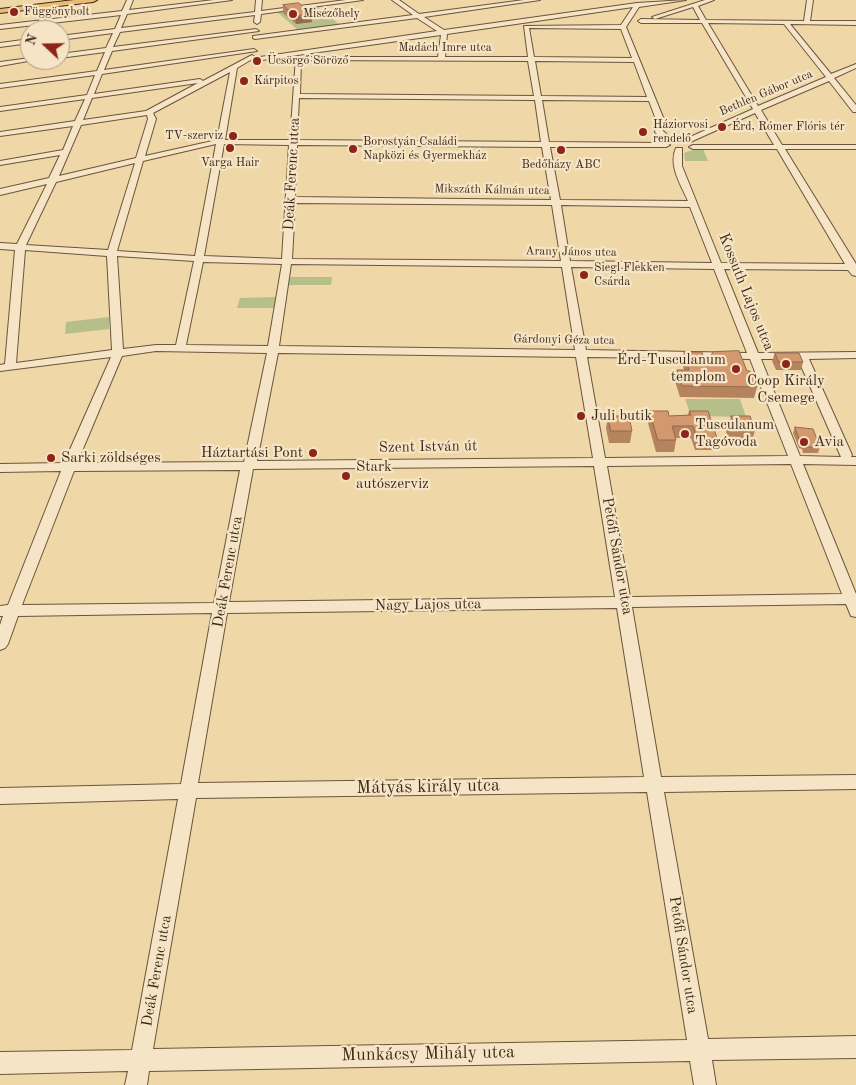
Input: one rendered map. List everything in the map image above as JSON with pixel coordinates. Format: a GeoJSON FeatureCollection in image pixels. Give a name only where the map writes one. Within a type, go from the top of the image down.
{"type":"FeatureCollection","features":[{"type":"Feature","properties":{"kind":"main road"},"geometry":{"type":"LineString","coordinates":[[0,11],[70,1],[93,0]]}},
{"type":"Feature","properties":{"kind":"street"},"geometry":{"type":"LineString","coordinates":[[5,368],[20,248],[66,152],[130,0]]}},
{"type":"Feature","properties":{"kind":"street"},"geometry":{"type":"LineString","coordinates":[[0,27],[228,0]]}},
{"type":"Feature","properties":{"kind":"street"},"geometry":{"type":"LineString","coordinates":[[0,134],[148,113],[234,68],[253,54],[259,0]]}},
{"type":"Feature","properties":{"kind":"street"},"geometry":{"type":"LineString","coordinates":[[70,37],[360,0]]}},
{"type":"Feature","properties":{"kind":"street"},"geometry":{"type":"LineString","coordinates":[[395,0],[444,33],[441,59]]}},
{"type":"Feature","properties":{"kind":"street"},"geometry":{"type":"LineString","coordinates":[[70,55],[419,16],[508,2],[537,0]]}},
{"type":"Feature","properties":{"kind":"street"},"geometry":{"type":"LineString","coordinates":[[262,58],[635,2],[683,0]]}},
{"type":"Feature","properties":{"kind":"street"},"geometry":{"type":"LineString","coordinates":[[490,25],[526,27],[624,26],[712,0]]}},
{"type":"Feature","properties":{"kind":"street"},"geometry":{"type":"LineString","coordinates":[[807,22],[810,0]]}},
{"type":"Feature","properties":{"kind":"street"},"geometry":{"type":"LineString","coordinates":[[508,2],[519,8]]}},
{"type":"Feature","properties":{"kind":"street"},"geometry":{"type":"LineString","coordinates":[[635,2],[624,26],[661,122],[659,132],[670,148],[686,150],[693,147],[856,146]]}},
{"type":"Feature","properties":{"kind":"street"},"geometry":{"type":"LineString","coordinates":[[694,5],[755,109],[854,270]]}},
{"type":"Feature","properties":{"kind":"street"},"geometry":{"type":"LineString","coordinates":[[527,13],[537,18]]}},
{"type":"Feature","properties":{"kind":"street"},"geometry":{"type":"LineString","coordinates":[[642,21],[856,22]]}},
{"type":"Feature","properties":{"kind":"street"},"geometry":{"type":"LineString","coordinates":[[785,22],[856,110]]}},
{"type":"Feature","properties":{"kind":"street","name":"Petőfi Sándor utca"},"geometry":{"type":"LineString","coordinates":[[526,27],[625,602],[705,1085]]}},
{"type":"Feature","properties":{"kind":"street"},"geometry":{"type":"LineString","coordinates":[[0,45],[20,42]]}},
{"type":"Feature","properties":{"kind":"street","name":"Madách Imre utca"},"geometry":{"type":"LineString","coordinates":[[0,86],[253,54],[262,58],[637,60]]}},
{"type":"Feature","properties":{"kind":"street","name":"Deák Ferenc utca"},"geometry":{"type":"LineString","coordinates":[[136,1085],[245,472],[249,465],[272,351],[287,262],[298,58]]}},
{"type":"Feature","properties":{"kind":"street"},"geometry":{"type":"LineString","coordinates":[[0,64],[20,61]]}},
{"type":"Feature","properties":{"kind":"street","name":"Bethlen Gábor utca"},"geometry":{"type":"LineString","coordinates":[[685,141],[856,66]]}},
{"type":"Feature","properties":{"kind":"street"},"geometry":{"type":"LineString","coordinates":[[186,347],[198,258],[234,68]]}},
{"type":"Feature","properties":{"kind":"street"},"geometry":{"type":"LineString","coordinates":[[0,109],[193,81],[206,82]]}},
{"type":"Feature","properties":{"kind":"street"},"geometry":{"type":"LineString","coordinates":[[295,96],[652,99]]}},
{"type":"Feature","properties":{"kind":"street"},"geometry":{"type":"LineString","coordinates":[[0,644],[6,611],[118,353],[112,253],[152,119],[148,113]]}},
{"type":"Feature","properties":{"kind":"street"},"geometry":{"type":"LineString","coordinates":[[0,192],[221,142],[547,145],[685,141],[691,143],[693,147]]}},
{"type":"Feature","properties":{"kind":"street","name":"Kossuth Lajos utca"},"geometry":{"type":"LineString","coordinates":[[679,150],[678,166],[854,604]]}},
{"type":"Feature","properties":{"kind":"street"},"geometry":{"type":"LineString","coordinates":[[0,162],[66,152]]}},
{"type":"Feature","properties":{"kind":"street","name":"Mikszáth Kálmán utca"},"geometry":{"type":"LineString","coordinates":[[290,200],[694,204]]}},
{"type":"Feature","properties":{"kind":"street","name":"Arany János utca"},"geometry":{"type":"LineString","coordinates":[[0,246],[287,262],[718,266],[854,270]]}},
{"type":"Feature","properties":{"kind":"street","name":"Gárdonyi Géza utca"},"geometry":{"type":"LineString","coordinates":[[5,368],[156,348],[186,347],[272,351],[754,356],[856,355]]}},
{"type":"Feature","properties":{"kind":"street"},"geometry":{"type":"LineString","coordinates":[[802,356],[851,458]]}},
{"type":"Feature","properties":{"kind":"street","name":"Szent István út"},"geometry":{"type":"LineString","coordinates":[[0,468],[851,458]]}},
{"type":"Feature","properties":{"kind":"street","name":"Nagy Lajos utca"},"geometry":{"type":"LineString","coordinates":[[6,611],[625,602],[854,604]]}},
{"type":"Feature","properties":{"kind":"street","name":"Mátyás király utca"},"geometry":{"type":"LineString","coordinates":[[0,796],[856,782]]}},
{"type":"Feature","properties":{"kind":"street","name":"Munkácsy Mihály utca"},"geometry":{"type":"LineString","coordinates":[[0,1063],[856,1046]]}},
{"type":"Feature","properties":{"kind":"green space"},"geometry":{"type":"Polygon","coordinates":[[[317,6],[340,25],[298,30],[277,12],[317,6]]]}},
{"type":"Feature","properties":{"kind":"green space"},"geometry":{"type":"Polygon","coordinates":[[[703,149],[708,161],[685,161],[684,153],[703,149]]]}},
{"type":"Feature","properties":{"kind":"green space"},"geometry":{"type":"Polygon","coordinates":[[[289,277],[332,277],[331,285],[288,285],[289,277]]]}},
{"type":"Feature","properties":{"kind":"green space"},"geometry":{"type":"Polygon","coordinates":[[[276,297],[274,308],[237,308],[240,298],[276,297]]]}},
{"type":"Feature","properties":{"kind":"green space"},"geometry":{"type":"Polygon","coordinates":[[[109,317],[109,329],[65,334],[66,322],[109,317]]]}},
{"type":"Feature","properties":{"kind":"green space"},"geometry":{"type":"Polygon","coordinates":[[[685,399],[740,399],[746,417],[691,416],[685,399]]]}},
{"type":"Feature","properties":{"kind":"building"},"geometry":{"type":"Polygon","coordinates":[[[299,3],[311,14],[295,16],[283,5],[299,3]]]}},
{"type":"Feature","properties":{"kind":"building"},"geometry":{"type":"Polygon","coordinates":[[[739,351],[747,371],[750,371],[757,387],[682,386],[677,370],[689,370],[684,352],[702,352],[705,365],[713,352],[739,351]]]}},
{"type":"Feature","properties":{"kind":"building"},"geometry":{"type":"Polygon","coordinates":[[[775,353],[799,353],[803,362],[779,362],[775,353]]]}},
{"type":"Feature","properties":{"kind":"building"},"geometry":{"type":"Polygon","coordinates":[[[650,411],[668,411],[669,416],[691,415],[689,411],[708,411],[717,438],[697,438],[693,426],[672,426],[676,440],[658,440],[650,411]]]}},
{"type":"Feature","properties":{"kind":"building"},"geometry":{"type":"Polygon","coordinates":[[[608,416],[629,416],[632,431],[611,431],[608,416]]]}},
{"type":"Feature","properties":{"kind":"building"},"geometry":{"type":"Polygon","coordinates":[[[731,416],[750,416],[755,430],[732,430],[729,421],[733,421],[731,416]]]}},
{"type":"Feature","properties":{"kind":"building"},"geometry":{"type":"Polygon","coordinates":[[[795,427],[813,429],[820,447],[805,447],[804,443],[801,443],[795,427]]]}},
{"type":"Feature","properties":{"kind":"place","name":"Függönybolt"},"geometry":{"type":"Point","coordinates":[14,12]}},
{"type":"Feature","properties":{"kind":"place","name":"Misézőhely"},"geometry":{"type":"Point","coordinates":[293,14]}},
{"type":"Feature","properties":{"kind":"place","name":"Ücsörgő Söröző"},"geometry":{"type":"Point","coordinates":[257,61]}},
{"type":"Feature","properties":{"kind":"place","name":"Kárpitos"},"geometry":{"type":"Point","coordinates":[244,81]}},
{"type":"Feature","properties":{"kind":"place","name":"Érd, Rómer Flóris tér"},"geometry":{"type":"Point","coordinates":[722,127]}},
{"type":"Feature","properties":{"kind":"place","name":"Háziorvosi rendelő"},"geometry":{"type":"Point","coordinates":[643,132]}},
{"type":"Feature","properties":{"kind":"place","name":"TV-szerviz"},"geometry":{"type":"Point","coordinates":[233,136]}},
{"type":"Feature","properties":{"kind":"place","name":"Varga Hair"},"geometry":{"type":"Point","coordinates":[230,148]}},
{"type":"Feature","properties":{"kind":"place","name":"Borostyán Családi Napközi és Gyermekház"},"geometry":{"type":"Point","coordinates":[353,149]}},
{"type":"Feature","properties":{"kind":"place","name":"Bedőházy ABC"},"geometry":{"type":"Point","coordinates":[561,150]}},
{"type":"Feature","properties":{"kind":"place","name":"Siegl Flekken Csárda"},"geometry":{"type":"Point","coordinates":[584,275]}},
{"type":"Feature","properties":{"kind":"place","name":"Coop Király Csemege"},"geometry":{"type":"Point","coordinates":[786,364]}},
{"type":"Feature","properties":{"kind":"place","name":"Érd-Tusculanum templom"},"geometry":{"type":"Point","coordinates":[736,369]}},
{"type":"Feature","properties":{"kind":"place","name":"Juli butik"},"geometry":{"type":"Point","coordinates":[581,416]}},
{"type":"Feature","properties":{"kind":"place","name":"Tusculanum Tagóvoda"},"geometry":{"type":"Point","coordinates":[685,434]}},
{"type":"Feature","properties":{"kind":"place","name":"Avia"},"geometry":{"type":"Point","coordinates":[804,442]}},
{"type":"Feature","properties":{"kind":"place","name":"Háztartási Pont"},"geometry":{"type":"Point","coordinates":[313,453]}},
{"type":"Feature","properties":{"kind":"place","name":"Sarki zöldséges"},"geometry":{"type":"Point","coordinates":[51,458]}},
{"type":"Feature","properties":{"kind":"place","name":"Stark autószerviz"},"geometry":{"type":"Point","coordinates":[346,476]}}]}
